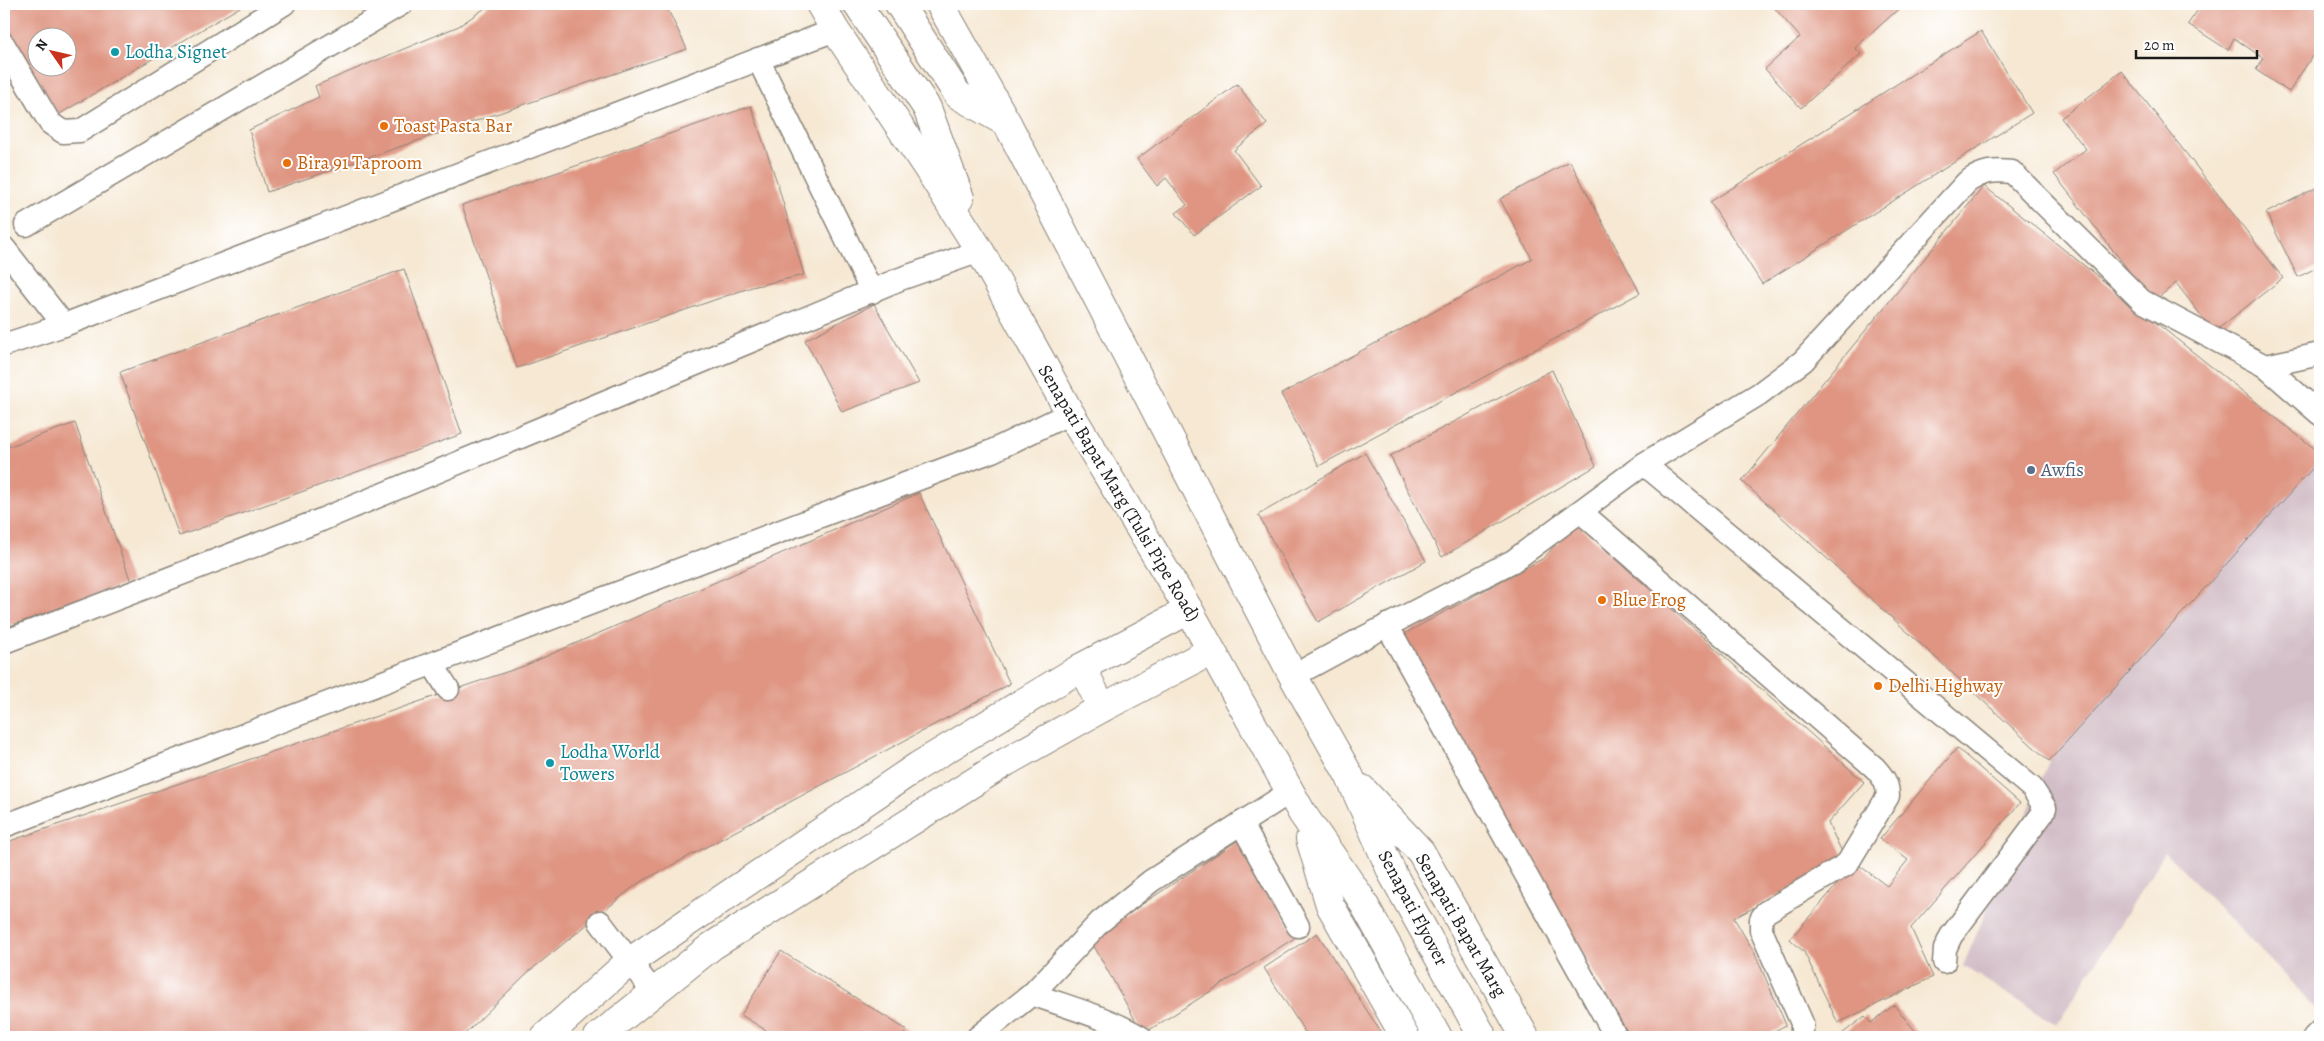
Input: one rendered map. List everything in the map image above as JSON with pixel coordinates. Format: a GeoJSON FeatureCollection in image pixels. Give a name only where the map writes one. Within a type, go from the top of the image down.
{"type":"FeatureCollection","features":[{"type":"Feature","properties":{"kind":"main road"},"geometry":{"type":"LineString","coordinates":[[820,4],[835,30]]}},
{"type":"Feature","properties":{"kind":"main road"},"geometry":{"type":"LineString","coordinates":[[857,4],[926,108],[980,251]]}},
{"type":"Feature","properties":{"kind":"main road"},"geometry":{"type":"LineString","coordinates":[[899,4],[958,95],[1007,122]]}},
{"type":"Feature","properties":{"kind":"main road"},"geometry":{"type":"LineString","coordinates":[[940,4],[1007,122],[1293,676],[1349,775]]}},
{"type":"Feature","properties":{"kind":"main road","name":"Senapati Bapat Marg (Tulsi Pipe Road)"},"geometry":{"type":"LineString","coordinates":[[835,30],[932,175],[980,251],[1070,413],[1189,610],[1296,803]]}},
{"type":"Feature","properties":{"kind":"main road"},"geometry":{"type":"LineString","coordinates":[[545,1037],[629,962],[918,766],[1082,668],[1189,610]]}},
{"type":"Feature","properties":{"kind":"main road"},"geometry":{"type":"LineString","coordinates":[[598,1037],[712,946],[1006,762],[1102,708],[1211,651]]}},
{"type":"Feature","properties":{"kind":"main road"},"geometry":{"type":"LineString","coordinates":[[1082,668],[1102,708]]}},
{"type":"Feature","properties":{"kind":"main road","name":"Senapati Flyover"},"geometry":{"type":"LineString","coordinates":[[1349,775],[1393,875],[1483,1037]]}},
{"type":"Feature","properties":{"kind":"main road","name":"Senapati Bapat Marg"},"geometry":{"type":"LineString","coordinates":[[1349,775],[1421,852],[1524,1037]]}},
{"type":"Feature","properties":{"kind":"main road"},"geometry":{"type":"LineString","coordinates":[[1296,803],[1330,905],[1405,1037]]}},
{"type":"Feature","properties":{"kind":"main road"},"geometry":{"type":"LineString","coordinates":[[1296,803],[1360,897],[1438,1037]]}},
{"type":"Feature","properties":{"kind":"main road"},"geometry":{"type":"LineString","coordinates":[[692,918],[712,946]]}},
{"type":"Feature","properties":{"kind":"lane"},"geometry":{"type":"LineString","coordinates":[[4,45],[50,123],[63,132],[80,131],[284,4]]}},
{"type":"Feature","properties":{"kind":"lane"},"geometry":{"type":"LineString","coordinates":[[26,225],[401,4]]}},
{"type":"Feature","properties":{"kind":"lane"},"geometry":{"type":"LineString","coordinates":[[4,345],[64,325],[835,30]]}},
{"type":"Feature","properties":{"kind":"lane"},"geometry":{"type":"LineString","coordinates":[[758,59],[872,292]]}},
{"type":"Feature","properties":{"kind":"lane"},"geometry":{"type":"LineString","coordinates":[[1293,676],[1387,625],[1513,561],[1644,464],[1759,394],[1803,361],[1967,182],[1978,174],[1992,170],[2012,172],[2142,300],[2265,366],[2320,414]]}},
{"type":"Feature","properties":{"kind":"lane"},"geometry":{"type":"LineString","coordinates":[[4,248],[64,325]]}},
{"type":"Feature","properties":{"kind":"lane"},"geometry":{"type":"LineString","coordinates":[[4,642],[321,520],[872,292],[980,251]]}},
{"type":"Feature","properties":{"kind":"lane"},"geometry":{"type":"LineString","coordinates":[[2265,366],[2320,354]]}},
{"type":"Feature","properties":{"kind":"lane"},"geometry":{"type":"LineString","coordinates":[[4,826],[433,665],[992,451],[1070,413]]}},
{"type":"Feature","properties":{"kind":"lane"},"geometry":{"type":"LineString","coordinates":[[1644,464],[2032,788],[2042,800],[2045,808],[2043,813],[1951,936],[1945,949],[1944,962]]}},
{"type":"Feature","properties":{"kind":"lane"},"geometry":{"type":"LineString","coordinates":[[1580,512],[1875,768],[1883,776],[1888,787],[1888,796],[1847,864],[1766,912],[1761,919],[1761,930],[1802,1023],[1802,1037]]}},
{"type":"Feature","properties":{"kind":"lane"},"geometry":{"type":"LineString","coordinates":[[1387,625],[1616,1037]]}},
{"type":"Feature","properties":{"kind":"lane"},"geometry":{"type":"LineString","coordinates":[[433,665],[448,689]]}},
{"type":"Feature","properties":{"kind":"lane"},"geometry":{"type":"LineString","coordinates":[[978,1037],[1032,994],[1100,922],[1151,881],[1241,823],[1296,803]]}},
{"type":"Feature","properties":{"kind":"lane"},"geometry":{"type":"LineString","coordinates":[[1241,823],[1298,926]]}},
{"type":"Feature","properties":{"kind":"lane"},"geometry":{"type":"LineString","coordinates":[[600,922],[653,992]]}},
{"type":"Feature","properties":{"kind":"lane"},"geometry":{"type":"LineString","coordinates":[[1032,994],[1112,1023],[1140,1037]]}},
{"type":"Feature","properties":{"kind":"lane"},"geometry":{"type":"LineString","coordinates":[[2314,1037],[2320,1031]]}},
{"type":"Feature","properties":{"kind":"shaded area","name":"Awfis"},"geometry":{"type":"Polygon","coordinates":[[[1984,186],[2320,453],[2320,1012],[2165,852],[2057,1025],[1963,966],[2049,761],[1742,481],[1984,186]]]}},
{"type":"Feature","properties":{"kind":"building","name":"Lodha Signet"},"geometry":{"type":"Polygon","coordinates":[[[4,4],[245,4],[58,115],[36,78],[78,78],[78,28],[28,28],[28,64],[4,23],[4,4]]]}},
{"type":"Feature","properties":{"kind":"building"},"geometry":{"type":"Polygon","coordinates":[[[491,4],[665,4],[687,49],[267,192],[249,130],[319,97],[315,86],[459,26],[491,4]]]}},
{"type":"Feature","properties":{"kind":"building"},"geometry":{"type":"Polygon","coordinates":[[[1771,4],[1904,4],[1855,48],[1861,54],[1801,108],[1765,69],[1800,37],[1771,4]]]}},
{"type":"Feature","properties":{"kind":"building"},"geometry":{"type":"Polygon","coordinates":[[[2202,4],[2320,4],[2320,44],[2289,92],[2256,70],[2263,58],[2234,38],[2228,50],[2188,24],[2202,4]]]}},
{"type":"Feature","properties":{"kind":"building"},"geometry":{"type":"Polygon","coordinates":[[[1981,31],[2032,113],[1762,284],[1710,202],[1981,31]]]}},
{"type":"Feature","properties":{"kind":"building"},"geometry":{"type":"Polygon","coordinates":[[[2122,71],[2283,278],[2214,332],[2176,283],[2153,302],[2054,174],[2086,149],[2061,118],[2122,71]]]}},
{"type":"Feature","properties":{"kind":"building"},"geometry":{"type":"Polygon","coordinates":[[[1237,84],[1267,124],[1234,150],[1261,186],[1194,235],[1176,213],[1187,205],[1166,178],[1157,186],[1137,159],[1237,84]]]}},
{"type":"Feature","properties":{"kind":"building"},"geometry":{"type":"Polygon","coordinates":[[[751,106],[777,182],[804,275],[752,287],[517,368],[462,205],[751,106]]]}},
{"type":"Feature","properties":{"kind":"building"},"geometry":{"type":"Polygon","coordinates":[[[1570,161],[1640,293],[1319,466],[1281,394],[1532,259],[1500,199],[1570,161]]]}},
{"type":"Feature","properties":{"kind":"building","name":"Awfis"},"geometry":{"type":"Polygon","coordinates":[[[1984,186],[2320,453],[2320,460],[2049,761],[1742,481],[1984,186]]]}},
{"type":"Feature","properties":{"kind":"building"},"geometry":{"type":"Polygon","coordinates":[[[2320,186],[2320,266],[2298,277],[2266,213],[2320,186]]]}},
{"type":"Feature","properties":{"kind":"building"},"geometry":{"type":"Polygon","coordinates":[[[404,269],[462,434],[179,536],[120,372],[404,269]]]}},
{"type":"Feature","properties":{"kind":"building"},"geometry":{"type":"Polygon","coordinates":[[[874,304],[919,383],[842,412],[805,340],[874,304]]]}},
{"type":"Feature","properties":{"kind":"building"},"geometry":{"type":"Polygon","coordinates":[[[1552,370],[1596,466],[1442,557],[1390,456],[1552,370]]]}},
{"type":"Feature","properties":{"kind":"building"},"geometry":{"type":"Polygon","coordinates":[[[75,423],[131,582],[4,628],[4,448],[75,423]]]}},
{"type":"Feature","properties":{"kind":"building"},"geometry":{"type":"Polygon","coordinates":[[[1365,453],[1426,561],[1318,622],[1258,515],[1365,453]]]}},
{"type":"Feature","properties":{"kind":"building","name":"Lodha World Towers"},"geometry":{"type":"Polygon","coordinates":[[[919,493],[1010,684],[637,884],[526,974],[462,1037],[4,1037],[4,843],[524,666],[919,493]]]}},
{"type":"Feature","properties":{"kind":"building"},"geometry":{"type":"Polygon","coordinates":[[[1575,522],[1864,782],[1828,823],[1846,860],[1734,918],[1755,954],[1786,1025],[1763,1037],[1630,1037],[1402,635],[1544,558],[1575,522]]]}},
{"type":"Feature","properties":{"kind":"building"},"geometry":{"type":"Polygon","coordinates":[[[1957,748],[2020,803],[1911,928],[1933,977],[1838,1023],[1804,952],[1790,939],[1856,863],[1887,886],[1908,860],[1880,839],[1957,748]]]}},
{"type":"Feature","properties":{"kind":"building"},"geometry":{"type":"Polygon","coordinates":[[[1240,839],[1296,937],[1143,1034],[1090,939],[1240,839]]]}},
{"type":"Feature","properties":{"kind":"building"},"geometry":{"type":"Polygon","coordinates":[[[1317,933],[1384,1037],[1308,1037],[1264,968],[1317,933]]]}},
{"type":"Feature","properties":{"kind":"building"},"geometry":{"type":"Polygon","coordinates":[[[781,951],[907,1030],[902,1037],[777,1037],[741,1015],[781,951]]]}},
{"type":"Feature","properties":{"kind":"building"},"geometry":{"type":"Polygon","coordinates":[[[1894,1005],[1920,1037],[1838,1037],[1865,1016],[1871,1023],[1894,1005]]]}},
{"type":"Feature","properties":{"kind":"place","name":"Lodha Signet"},"geometry":{"type":"Point","coordinates":[115,52]}},
{"type":"Feature","properties":{"kind":"place","name":"Toast Pasta Bar"},"geometry":{"type":"Point","coordinates":[384,126]}},
{"type":"Feature","properties":{"kind":"place","name":"Bira 91 Taproom"},"geometry":{"type":"Point","coordinates":[287,163]}},
{"type":"Feature","properties":{"kind":"place","name":"Awfis"},"geometry":{"type":"Point","coordinates":[2031,470]}},
{"type":"Feature","properties":{"kind":"place","name":"Blue Frog"},"geometry":{"type":"Point","coordinates":[1602,600]}},
{"type":"Feature","properties":{"kind":"place","name":"Delhi Highway"},"geometry":{"type":"Point","coordinates":[1878,686]}},
{"type":"Feature","properties":{"kind":"place","name":"Lodha World Towers"},"geometry":{"type":"Point","coordinates":[550,763]}}]}
